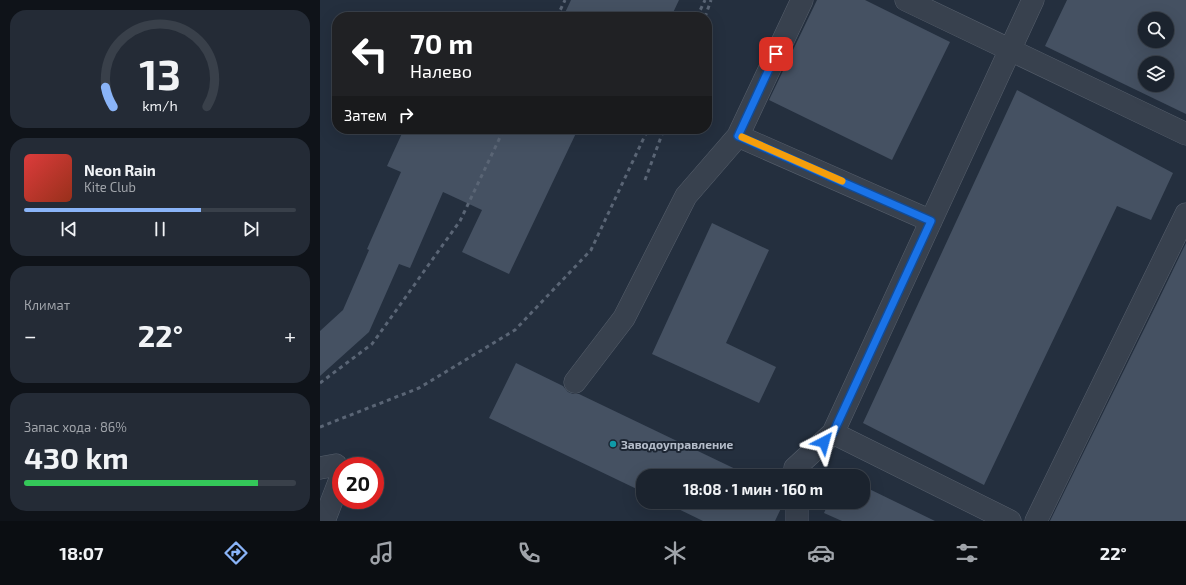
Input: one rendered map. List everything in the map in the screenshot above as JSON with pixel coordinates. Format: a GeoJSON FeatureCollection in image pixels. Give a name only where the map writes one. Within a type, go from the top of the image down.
{"type":"FeatureCollection","features":[{"type":"Feature","properties":{"kind":"lane"},"geometry":{"type":"LineString","coordinates":[[575,382],[624,318],[686,196],[738,136],[802,0]]}},
{"type":"Feature","properties":{"kind":"lane"},"geometry":{"type":"LineString","coordinates":[[906,0],[1186,134]]}},
{"type":"Feature","properties":{"kind":"lane"},"geometry":{"type":"LineString","coordinates":[[796,469],[833,433],[1033,0]]}},
{"type":"Feature","properties":{"kind":"lane"},"geometry":{"type":"LineString","coordinates":[[738,136],[931,221]]}},
{"type":"Feature","properties":{"kind":"lane"},"geometry":{"type":"LineString","coordinates":[[1036,521],[1186,214]]}},
{"type":"Feature","properties":{"kind":"lane"},"geometry":{"type":"LineString","coordinates":[[833,433],[1010,521]]}},
{"type":"Feature","properties":{"kind":"lane"},"geometry":{"type":"LineString","coordinates":[[320,468],[332,466]]}},
{"type":"Feature","properties":{"kind":"lane"},"geometry":{"type":"LineString","coordinates":[[324,521],[332,500]]}},
{"type":"Feature","properties":{"kind":"lane"},"geometry":{"type":"LineString","coordinates":[[797,509],[797,521]]}},
{"type":"Feature","properties":{"kind":"building"},"geometry":{"type":"Polygon","coordinates":[[[571,0],[679,0],[673,12],[565,12],[571,0]]]}},
{"type":"Feature","properties":{"kind":"building"},"geometry":{"type":"Polygon","coordinates":[[[817,0],[865,0],[950,42],[892,160],[769,100],[817,0]]]}},
{"type":"Feature","properties":{"kind":"building"},"geometry":{"type":"Polygon","coordinates":[[[1067,0],[1186,0],[1186,114],[1140,92],[1174,92],[1174,56],[1138,56],[1138,91],[1045,46],[1067,0]]]}},
{"type":"Feature","properties":{"kind":"building"},"geometry":{"type":"Polygon","coordinates":[[[1017,90],[1173,173],[1151,220],[1117,206],[984,485],[863,423],[1017,90]]]}},
{"type":"Feature","properties":{"kind":"building"},"geometry":{"type":"Polygon","coordinates":[[[402,134],[576,134],[509,274],[462,252],[482,210],[443,192],[410,268],[399,264],[369,332],[320,376],[320,331],[343,310],[369,250],[367,249],[401,172],[387,166],[402,134]]]}},
{"type":"Feature","properties":{"kind":"building"},"geometry":{"type":"Polygon","coordinates":[[[712,223],[769,250],[726,343],[776,367],[759,403],[652,354],[712,223]]]}},
{"type":"Feature","properties":{"kind":"building"},"geometry":{"type":"Polygon","coordinates":[[[1186,243],[1186,521],[1050,521],[1159,299],[1186,243]]]}},
{"type":"Feature","properties":{"kind":"building","name":"Заводоуправление"},"geometry":{"type":"Polygon","coordinates":[[[516,363],[563,386],[568,392],[579,394],[735,469],[636,469],[636,489],[489,418],[516,363]]]}},
{"type":"Feature","properties":{"kind":"building"},"geometry":{"type":"Polygon","coordinates":[[[870,489],[935,521],[842,521],[824,513],[826,509],[870,509],[870,489]]]}},
{"type":"Feature","properties":{"kind":"building"},"geometry":{"type":"Polygon","coordinates":[[[678,509],[781,509],[775,521],[703,521],[678,509]]]}},
{"type":"Feature","properties":{"kind":"railway"},"geometry":{"type":"LineString","coordinates":[[559,12],[565,0]]}},
{"type":"Feature","properties":{"kind":"railway"},"geometry":{"type":"LineString","coordinates":[[699,12],[705,0]]}},
{"type":"Feature","properties":{"kind":"railway"},"geometry":{"type":"LineString","coordinates":[[707,12],[711,0]]}},
{"type":"Feature","properties":{"kind":"railway"},"geometry":{"type":"LineString","coordinates":[[320,383],[372,344],[460,221],[502,134]]}},
{"type":"Feature","properties":{"kind":"railway"},"geometry":{"type":"LineString","coordinates":[[320,427],[419,388],[515,330],[591,250],[646,134]]}},
{"type":"Feature","properties":{"kind":"railway"},"geometry":{"type":"LineString","coordinates":[[645,180],[662,134]]}},
{"type":"Feature","properties":{"kind":"slow traffic"},"geometry":{"type":"LineString","coordinates":[[742,137],[842,181]]}},
{"type":"Feature","properties":{"kind":"place","name":"Заводоуправление"},"geometry":{"type":"Point","coordinates":[613,444]}},
{"type":"Feature","properties":{"kind":"route"},"geometry":{"type":"LineString","coordinates":[[776,54],[738,136],[931,221],[833,433],[824,442]]}}]}
